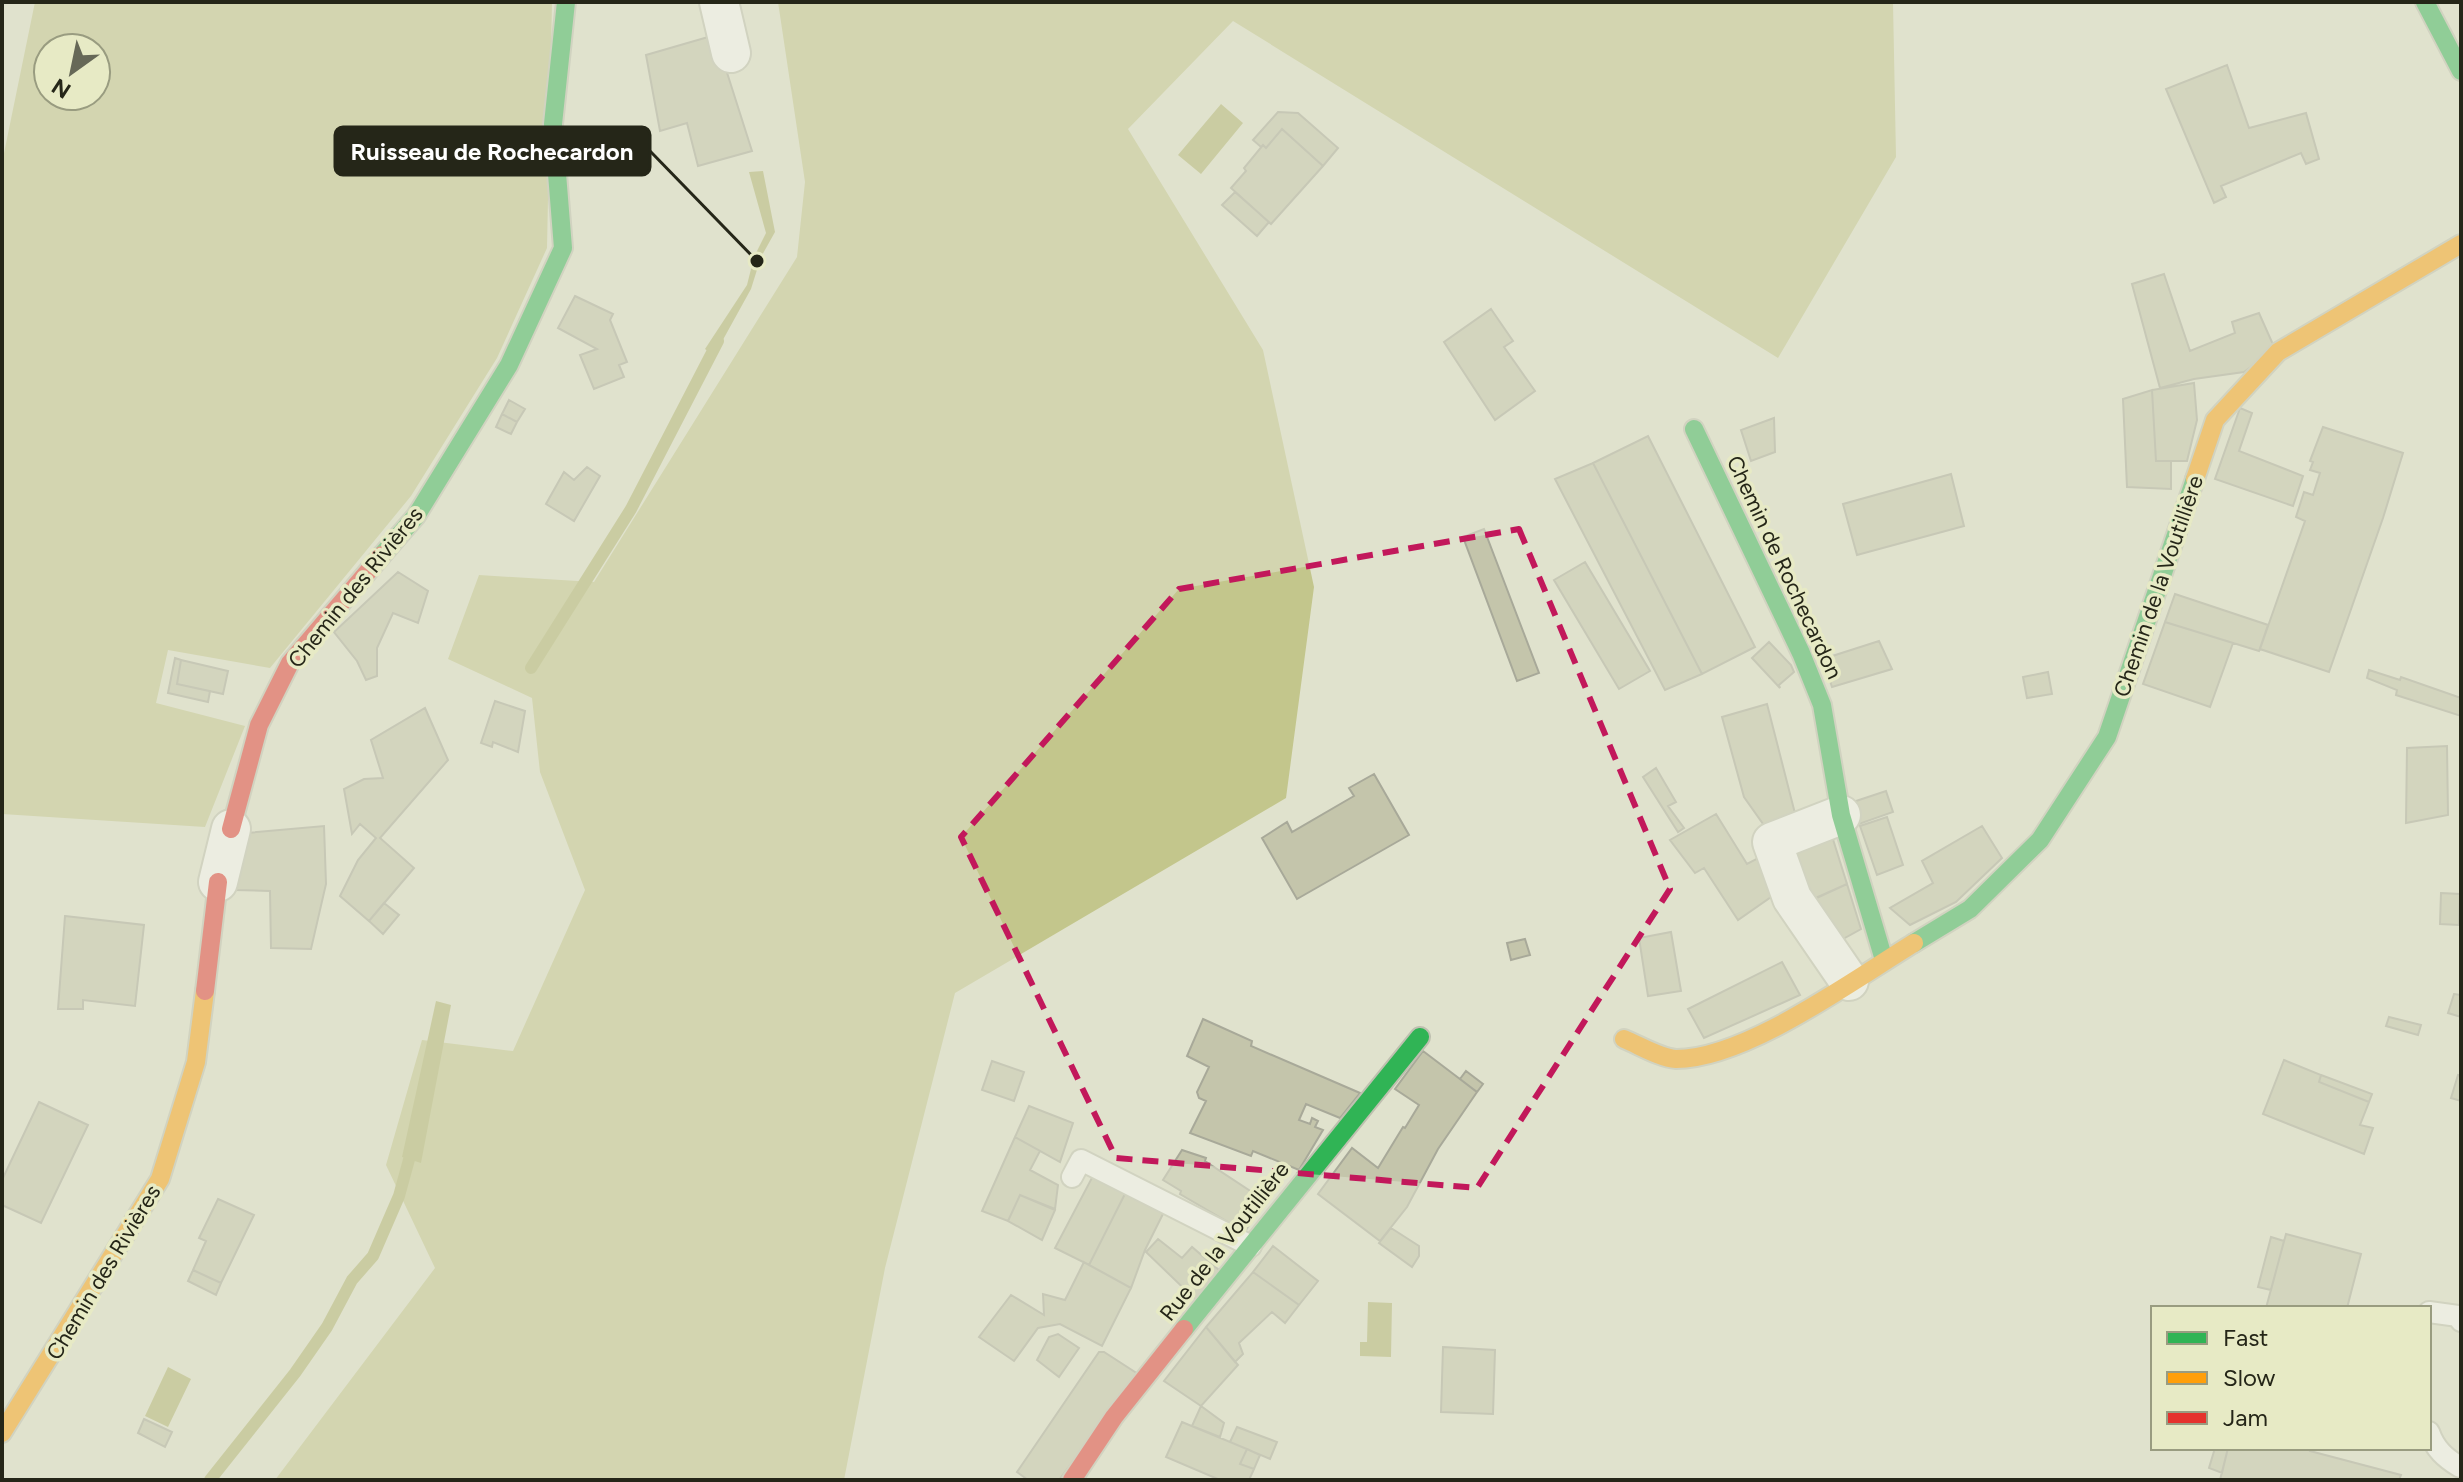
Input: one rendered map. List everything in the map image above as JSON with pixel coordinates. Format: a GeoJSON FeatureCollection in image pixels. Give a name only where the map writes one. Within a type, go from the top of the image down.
{"type":"FeatureCollection","features":[{"type":"Feature","properties":{"kind":"street","name":"Chemin des Rivières"},"geometry":{"type":"LineString","coordinates":[[2,1433],[160,1179],[196,1062],[218,882],[259,725],[290,663],[416,516],[509,365],[563,248],[553,124],[566,2]]}},
{"type":"Feature","properties":{"kind":"street"},"geometry":{"type":"LineString","coordinates":[[719,2],[731,53]]}},
{"type":"Feature","properties":{"kind":"street"},"geometry":{"type":"LineString","coordinates":[[2425,2],[2461,71]]}},
{"type":"Feature","properties":{"kind":"street","name":"Chemin de la Voutillière"},"geometry":{"type":"LineString","coordinates":[[1884,960],[1970,909],[2040,840],[2107,737],[2215,420],[2278,352],[2461,244]]}},
{"type":"Feature","properties":{"kind":"street","name":"Chemin de Rochecardon"},"geometry":{"type":"LineString","coordinates":[[1694,429],[1801,653],[1822,705],[1841,815],[1884,960]]}},
{"type":"Feature","properties":{"kind":"street"},"geometry":{"type":"LineString","coordinates":[[1841,815],[1772,842],[1792,898],[1849,981]]}},
{"type":"Feature","properties":{"kind":"street"},"geometry":{"type":"LineString","coordinates":[[1624,1039],[1674,1059],[1725,1050],[1768,1032],[1884,960]]}},
{"type":"Feature","properties":{"kind":"street","name":"Rue de la Voutillière"},"geometry":{"type":"LineString","coordinates":[[1072,1480],[1114,1417],[1420,1037]]}},
{"type":"Feature","properties":{"kind":"lane"},"geometry":{"type":"LineString","coordinates":[[1072,1177],[1081,1160],[1251,1246]]}},
{"type":"Feature","properties":{"kind":"lane"},"geometry":{"type":"LineString","coordinates":[[2431,1312],[2458,1316],[2461,1321]]}},
{"type":"Feature","properties":{"kind":"lane"},"geometry":{"type":"LineString","coordinates":[[2431,1438],[2445,1458],[2461,1466],[2448,1480]]}},
{"type":"Feature","properties":{"kind":"highlighted area"},"geometry":{"type":"Polygon","coordinates":[[[1519,529],[1670,889],[1477,1188],[1116,1158],[961,837],[1179,589],[1519,529]]]}},
{"type":"Feature","properties":{"kind":"shaded area"},"geometry":{"type":"Polygon","coordinates":[[[35,2],[552,2],[547,248],[497,358],[411,496],[270,668],[168,650],[156,703],[245,726],[205,827],[2,814],[2,163],[35,2]]]}},
{"type":"Feature","properties":{"kind":"shaded area"},"geometry":{"type":"Polygon","coordinates":[[[778,2],[1893,2],[1896,157],[1778,358],[1233,21],[1128,129],[1263,350],[1314,587],[1286,798],[955,993],[885,1268],[844,1480],[275,1480],[435,1268],[386,1165],[422,1040],[513,1051],[585,890],[540,772],[532,698],[448,659],[479,575],[594,582],[797,257],[805,182],[778,2]]]}},
{"type":"Feature","properties":{"kind":"shaded area"},"geometry":{"type":"Polygon","coordinates":[[[1221,104],[1243,123],[1201,174],[1178,155],[1221,104]]]}},
{"type":"Feature","properties":{"kind":"shaded area"},"geometry":{"type":"Polygon","coordinates":[[[763,171],[775,232],[761,257],[751,289],[714,356],[705,349],[747,285],[754,257],[766,233],[749,172],[763,171]]]}},
{"type":"Feature","properties":{"kind":"shaded area"},"geometry":{"type":"Polygon","coordinates":[[[436,1001],[451,1005],[421,1163],[402,1157],[436,1001]]]}},
{"type":"Feature","properties":{"kind":"shaded area"},"geometry":{"type":"Polygon","coordinates":[[[1368,1302],[1392,1303],[1391,1357],[1360,1356],[1360,1342],[1367,1342],[1368,1302]]]}},
{"type":"Feature","properties":{"kind":"shaded area"},"geometry":{"type":"Polygon","coordinates":[[[168,1367],[191,1379],[168,1427],[145,1416],[168,1367]]]}},
{"type":"Feature","properties":{"kind":"building"},"geometry":{"type":"Polygon","coordinates":[[[715,35],[752,151],[698,166],[687,123],[660,131],[646,55],[715,35]]]}},
{"type":"Feature","properties":{"kind":"building"},"geometry":{"type":"Polygon","coordinates":[[[2227,65],[2249,128],[2306,113],[2319,159],[2306,164],[2301,153],[2221,186],[2226,197],[2214,203],[2166,89],[2227,65]]]}},
{"type":"Feature","properties":{"kind":"building"},"geometry":{"type":"Polygon","coordinates":[[[1278,112],[1298,113],[1338,148],[1323,166],[1282,129],[1266,148],[1253,140],[1278,112]]]}},
{"type":"Feature","properties":{"kind":"building"},"geometry":{"type":"Polygon","coordinates":[[[1282,129],[1323,166],[1271,224],[1231,188],[1263,145],[1266,148],[1282,129]]]}},
{"type":"Feature","properties":{"kind":"building"},"geometry":{"type":"Polygon","coordinates":[[[1235,192],[1269,222],[1257,236],[1222,205],[1235,192]]]}},
{"type":"Feature","properties":{"kind":"building"},"geometry":{"type":"Polygon","coordinates":[[[2164,274],[2190,351],[2235,333],[2232,322],[2259,313],[2275,349],[2244,372],[2194,379],[2160,388],[2132,284],[2164,274]]]}},
{"type":"Feature","properties":{"kind":"building"},"geometry":{"type":"Polygon","coordinates":[[[575,296],[613,314],[610,320],[627,362],[619,365],[624,377],[594,389],[580,355],[597,349],[558,328],[575,296]]]}},
{"type":"Feature","properties":{"kind":"building"},"geometry":{"type":"Polygon","coordinates":[[[1491,309],[1513,341],[1504,347],[1535,391],[1495,420],[1444,342],[1491,309]]]}},
{"type":"Feature","properties":{"kind":"building"},"geometry":{"type":"Polygon","coordinates":[[[2194,383],[2197,420],[2187,461],[2156,461],[2152,390],[2194,383]]]}},
{"type":"Feature","properties":{"kind":"building"},"geometry":{"type":"Polygon","coordinates":[[[2152,390],[2156,461],[2171,461],[2171,489],[2127,487],[2123,399],[2152,390]]]}},
{"type":"Feature","properties":{"kind":"building"},"geometry":{"type":"Polygon","coordinates":[[[509,400],[525,409],[517,422],[502,414],[509,400]]]}},
{"type":"Feature","properties":{"kind":"building"},"geometry":{"type":"Polygon","coordinates":[[[2240,408],[2252,413],[2239,451],[2303,476],[2293,506],[2215,479],[2240,408]]]}},
{"type":"Feature","properties":{"kind":"building"},"geometry":{"type":"Polygon","coordinates":[[[502,414],[517,422],[511,434],[496,427],[502,414]]]}},
{"type":"Feature","properties":{"kind":"building"},"geometry":{"type":"Polygon","coordinates":[[[1774,418],[1775,452],[1751,461],[1741,430],[1774,418]]]}},
{"type":"Feature","properties":{"kind":"building"},"geometry":{"type":"Polygon","coordinates":[[[2323,427],[2403,453],[2329,672],[2260,649],[2305,521],[2296,517],[2304,492],[2313,495],[2320,473],[2310,470],[2313,462],[2310,461],[2323,427]]]}},
{"type":"Feature","properties":{"kind":"building"},"geometry":{"type":"Polygon","coordinates":[[[1648,436],[1755,647],[1702,674],[1593,463],[1648,436]]]}},
{"type":"Feature","properties":{"kind":"building"},"geometry":{"type":"Polygon","coordinates":[[[1593,463],[1702,674],[1665,690],[1555,479],[1593,463]]]}},
{"type":"Feature","properties":{"kind":"building"},"geometry":{"type":"Polygon","coordinates":[[[587,467],[600,476],[574,521],[546,504],[564,472],[574,480],[587,467]]]}},
{"type":"Feature","properties":{"kind":"building"},"geometry":{"type":"Polygon","coordinates":[[[1951,474],[1964,526],[1857,555],[1843,504],[1951,474]]]}},
{"type":"Feature","properties":{"kind":"building"},"geometry":{"type":"Polygon","coordinates":[[[1484,529],[1539,673],[1517,681],[1463,537],[1484,529]]]}},
{"type":"Feature","properties":{"kind":"building"},"geometry":{"type":"Polygon","coordinates":[[[1585,562],[1650,671],[1619,689],[1554,580],[1585,562]]]}},
{"type":"Feature","properties":{"kind":"building"},"geometry":{"type":"Polygon","coordinates":[[[398,572],[428,591],[418,623],[393,613],[377,648],[377,676],[366,680],[357,661],[334,632],[398,572]]]}},
{"type":"Feature","properties":{"kind":"building"},"geometry":{"type":"Polygon","coordinates":[[[2175,594],[2268,625],[2259,651],[2165,622],[2175,594]]]}},
{"type":"Feature","properties":{"kind":"building"},"geometry":{"type":"Polygon","coordinates":[[[2165,622],[2233,643],[2210,707],[2143,684],[2165,622]]]}},
{"type":"Feature","properties":{"kind":"building"},"geometry":{"type":"Polygon","coordinates":[[[1879,641],[1892,669],[1832,687],[1823,659],[1879,641]]]}},
{"type":"Feature","properties":{"kind":"building"},"geometry":{"type":"Polygon","coordinates":[[[1769,642],[1794,672],[1779,685],[1780,688],[1752,658],[1769,642]]]}},
{"type":"Feature","properties":{"kind":"building"},"geometry":{"type":"Polygon","coordinates":[[[175,658],[181,660],[177,684],[210,691],[208,702],[168,693],[175,658]]]}},
{"type":"Feature","properties":{"kind":"building"},"geometry":{"type":"Polygon","coordinates":[[[181,660],[228,671],[223,694],[177,684],[181,660]]]}},
{"type":"Feature","properties":{"kind":"building"},"geometry":{"type":"Polygon","coordinates":[[[2369,670],[2400,680],[2401,677],[2461,698],[2461,716],[2396,695],[2397,690],[2367,678],[2369,670]]]}},
{"type":"Feature","properties":{"kind":"building"},"geometry":{"type":"Polygon","coordinates":[[[2048,672],[2052,694],[2027,698],[2023,677],[2048,672]]]}},
{"type":"Feature","properties":{"kind":"building"},"geometry":{"type":"Polygon","coordinates":[[[495,701],[525,711],[518,752],[493,742],[492,747],[481,743],[495,701]]]}},
{"type":"Feature","properties":{"kind":"building"},"geometry":{"type":"Polygon","coordinates":[[[1767,704],[1799,829],[1773,838],[1744,797],[1722,717],[1767,704]]]}},
{"type":"Feature","properties":{"kind":"building"},"geometry":{"type":"Polygon","coordinates":[[[425,708],[448,760],[380,838],[414,868],[369,921],[340,896],[358,860],[376,838],[360,824],[352,834],[344,789],[364,779],[383,778],[371,740],[425,708]]]}},
{"type":"Feature","properties":{"kind":"building"},"geometry":{"type":"Polygon","coordinates":[[[2447,746],[2448,815],[2406,823],[2407,748],[2447,746]]]}},
{"type":"Feature","properties":{"kind":"building"},"geometry":{"type":"Polygon","coordinates":[[[1656,768],[1676,802],[1668,806],[1684,828],[1678,832],[1643,777],[1656,768]]]}},
{"type":"Feature","properties":{"kind":"building"},"geometry":{"type":"Polygon","coordinates":[[[1374,774],[1409,835],[1297,899],[1262,838],[1287,822],[1292,832],[1354,796],[1349,788],[1374,774]]]}},
{"type":"Feature","properties":{"kind":"building"},"geometry":{"type":"Polygon","coordinates":[[[1886,791],[1893,812],[1859,824],[1856,801],[1886,791]]]}},
{"type":"Feature","properties":{"kind":"building"},"geometry":{"type":"Polygon","coordinates":[[[1716,814],[1747,864],[1766,854],[1784,888],[1738,920],[1704,868],[1695,873],[1670,840],[1716,814]]]}},
{"type":"Feature","properties":{"kind":"building"},"geometry":{"type":"Polygon","coordinates":[[[1887,817],[1903,865],[1877,875],[1860,826],[1887,817]]]}},
{"type":"Feature","properties":{"kind":"building"},"geometry":{"type":"Polygon","coordinates":[[[324,826],[326,884],[311,949],[271,948],[270,891],[235,890],[247,833],[324,826]]]}},
{"type":"Feature","properties":{"kind":"building"},"geometry":{"type":"Polygon","coordinates":[[[1982,826],[2002,858],[1956,902],[1910,925],[1890,908],[1933,883],[1922,861],[1982,826]]]}},
{"type":"Feature","properties":{"kind":"building"},"geometry":{"type":"Polygon","coordinates":[[[1831,833],[1847,884],[1809,901],[1786,848],[1831,833]]]}},
{"type":"Feature","properties":{"kind":"building"},"geometry":{"type":"Polygon","coordinates":[[[1847,884],[1861,929],[1834,944],[1810,901],[1847,884]]]}},
{"type":"Feature","properties":{"kind":"building"},"geometry":{"type":"Polygon","coordinates":[[[2441,893],[2460,894],[2459,925],[2440,924],[2441,893]]]}},
{"type":"Feature","properties":{"kind":"building"},"geometry":{"type":"Polygon","coordinates":[[[384,903],[399,915],[383,934],[369,921],[384,903]]]}},
{"type":"Feature","properties":{"kind":"building"},"geometry":{"type":"Polygon","coordinates":[[[65,916],[144,925],[135,1006],[83,1000],[83,1009],[58,1009],[65,916]]]}},
{"type":"Feature","properties":{"kind":"building"},"geometry":{"type":"Polygon","coordinates":[[[1671,932],[1681,991],[1648,996],[1639,938],[1671,932]]]}},
{"type":"Feature","properties":{"kind":"building"},"geometry":{"type":"Polygon","coordinates":[[[1525,939],[1530,955],[1511,960],[1507,943],[1525,939]]]}},
{"type":"Feature","properties":{"kind":"building"},"geometry":{"type":"Polygon","coordinates":[[[1782,962],[1800,995],[1704,1038],[1688,1009],[1782,962]]]}},
{"type":"Feature","properties":{"kind":"building"},"geometry":{"type":"Polygon","coordinates":[[[2454,994],[2461,995],[2461,1017],[2448,1013],[2454,994]]]}},
{"type":"Feature","properties":{"kind":"building"},"geometry":{"type":"Polygon","coordinates":[[[2389,1017],[2421,1025],[2418,1035],[2386,1026],[2389,1017]]]}},
{"type":"Feature","properties":{"kind":"building"},"geometry":{"type":"Polygon","coordinates":[[[1203,1019],[1252,1041],[1251,1046],[1360,1093],[1340,1118],[1306,1104],[1299,1120],[1310,1124],[1312,1118],[1318,1121],[1315,1127],[1323,1130],[1299,1170],[1253,1151],[1251,1156],[1190,1133],[1206,1101],[1199,1098],[1197,1092],[1209,1067],[1187,1056],[1203,1019]]]}},
{"type":"Feature","properties":{"kind":"building"},"geometry":{"type":"Polygon","coordinates":[[[1423,1051],[1477,1092],[1438,1149],[1407,1207],[1380,1241],[1318,1194],[1352,1148],[1378,1168],[1419,1105],[1395,1089],[1423,1051]]]}},
{"type":"Feature","properties":{"kind":"building"},"geometry":{"type":"Polygon","coordinates":[[[2284,1060],[2321,1075],[2319,1082],[2369,1102],[2360,1125],[2373,1128],[2364,1154],[2263,1114],[2284,1060]]]}},
{"type":"Feature","properties":{"kind":"building"},"geometry":{"type":"Polygon","coordinates":[[[992,1061],[1024,1072],[1014,1101],[982,1090],[992,1061]]]}},
{"type":"Feature","properties":{"kind":"building"},"geometry":{"type":"Polygon","coordinates":[[[1466,1071],[1483,1084],[1477,1092],[1460,1079],[1466,1071]]]}},
{"type":"Feature","properties":{"kind":"building"},"geometry":{"type":"Polygon","coordinates":[[[2321,1075],[2372,1094],[2369,1102],[2319,1082],[2321,1075]]]}},
{"type":"Feature","properties":{"kind":"building"},"geometry":{"type":"Polygon","coordinates":[[[2458,1075],[2461,1076],[2461,1101],[2451,1098],[2458,1075]]]}},
{"type":"Feature","properties":{"kind":"building"},"geometry":{"type":"Polygon","coordinates":[[[39,1102],[88,1125],[41,1223],[2,1205],[2,1180],[39,1102]]]}},
{"type":"Feature","properties":{"kind":"building"},"geometry":{"type":"Polygon","coordinates":[[[1029,1106],[1073,1123],[1060,1162],[1015,1137],[1029,1106]]]}},
{"type":"Feature","properties":{"kind":"building"},"geometry":{"type":"Polygon","coordinates":[[[1015,1137],[1040,1151],[1030,1170],[1058,1185],[1055,1209],[1020,1195],[1008,1221],[982,1211],[1015,1137]]]}},
{"type":"Feature","properties":{"kind":"building"},"geometry":{"type":"Polygon","coordinates":[[[1182,1150],[1206,1158],[1205,1161],[1258,1196],[1262,1188],[1271,1188],[1245,1232],[1180,1194],[1181,1191],[1163,1180],[1182,1150]]]}},
{"type":"Feature","properties":{"kind":"building"},"geometry":{"type":"Polygon","coordinates":[[[1094,1174],[1127,1190],[1089,1265],[1055,1248],[1094,1174]]]}},
{"type":"Feature","properties":{"kind":"building"},"geometry":{"type":"Polygon","coordinates":[[[1127,1190],[1164,1212],[1131,1288],[1089,1265],[1127,1190]]]}},
{"type":"Feature","properties":{"kind":"building"},"geometry":{"type":"Polygon","coordinates":[[[1020,1195],[1055,1210],[1042,1240],[1008,1221],[1020,1195]]]}},
{"type":"Feature","properties":{"kind":"building"},"geometry":{"type":"Polygon","coordinates":[[[218,1199],[254,1215],[221,1283],[193,1270],[206,1241],[199,1238],[218,1199]]]}},
{"type":"Feature","properties":{"kind":"building"},"geometry":{"type":"Polygon","coordinates":[[[1391,1228],[1419,1246],[1419,1256],[1412,1267],[1379,1243],[1391,1228]]]}},
{"type":"Feature","properties":{"kind":"building"},"geometry":{"type":"Polygon","coordinates":[[[2286,1234],[2361,1254],[2348,1306],[2267,1306],[2286,1234]]]}},
{"type":"Feature","properties":{"kind":"building"},"geometry":{"type":"Polygon","coordinates":[[[2271,1237],[2284,1241],[2271,1290],[2258,1287],[2271,1237]]]}},
{"type":"Feature","properties":{"kind":"building"},"geometry":{"type":"Polygon","coordinates":[[[1158,1239],[1182,1258],[1192,1247],[1220,1271],[1198,1302],[1146,1252],[1158,1239]]]}},
{"type":"Feature","properties":{"kind":"building"},"geometry":{"type":"Polygon","coordinates":[[[1273,1246],[1318,1281],[1299,1305],[1253,1272],[1273,1246]]]}},
{"type":"Feature","properties":{"kind":"building"},"geometry":{"type":"Polygon","coordinates":[[[1084,1262],[1131,1288],[1102,1346],[1060,1324],[1038,1328],[1014,1361],[979,1337],[1011,1295],[1044,1315],[1043,1294],[1065,1300],[1084,1262]]]}},
{"type":"Feature","properties":{"kind":"building"},"geometry":{"type":"Polygon","coordinates":[[[193,1270],[221,1283],[216,1295],[188,1281],[193,1270]]]}},
{"type":"Feature","properties":{"kind":"building"},"geometry":{"type":"Polygon","coordinates":[[[1253,1272],[1299,1305],[1285,1323],[1272,1312],[1239,1343],[1243,1354],[1235,1362],[1206,1327],[1253,1272]]]}},
{"type":"Feature","properties":{"kind":"building"},"geometry":{"type":"Polygon","coordinates":[[[1206,1327],[1238,1365],[1201,1406],[1164,1381],[1206,1327]]]}},
{"type":"Feature","properties":{"kind":"building"},"geometry":{"type":"Polygon","coordinates":[[[1058,1334],[1079,1348],[1059,1377],[1037,1360],[1049,1337],[1058,1334]]]}},
{"type":"Feature","properties":{"kind":"building"},"geometry":{"type":"Polygon","coordinates":[[[1443,1347],[1495,1350],[1493,1414],[1441,1412],[1443,1347]]]}},
{"type":"Feature","properties":{"kind":"building"},"geometry":{"type":"Polygon","coordinates":[[[1099,1352],[1104,1352],[1138,1374],[1059,1480],[1028,1480],[1017,1472],[1099,1352]]]}},
{"type":"Feature","properties":{"kind":"building"},"geometry":{"type":"Polygon","coordinates":[[[1201,1406],[1224,1423],[1220,1437],[1192,1426],[1201,1406]]]}},
{"type":"Feature","properties":{"kind":"building"},"geometry":{"type":"Polygon","coordinates":[[[144,1419],[172,1432],[165,1447],[138,1433],[144,1419]]]}},
{"type":"Feature","properties":{"kind":"building"},"geometry":{"type":"Polygon","coordinates":[[[1182,1422],[1247,1449],[1240,1464],[1254,1469],[1249,1480],[1220,1480],[1166,1457],[1182,1422]]]}},
{"type":"Feature","properties":{"kind":"building"},"geometry":{"type":"Polygon","coordinates":[[[1237,1427],[1277,1442],[1270,1459],[1230,1442],[1237,1427]]]}},
{"type":"Feature","properties":{"kind":"building"},"geometry":{"type":"Polygon","coordinates":[[[1247,1449],[1260,1455],[1254,1469],[1240,1464],[1247,1449]]]}},
{"type":"Feature","properties":{"kind":"building"},"geometry":{"type":"Polygon","coordinates":[[[2214,1450],[2228,1450],[2222,1473],[2209,1468],[2214,1450]]]}},
{"type":"Feature","properties":{"kind":"building"},"geometry":{"type":"Polygon","coordinates":[[[2228,1450],[2310,1450],[2401,1475],[2399,1480],[2220,1480],[2228,1450]]]}},
{"type":"Feature","properties":{"kind":"waterway"},"geometry":{"type":"LineString","coordinates":[[531,668],[631,509],[718,341]]}},
{"type":"Feature","properties":{"kind":"waterway"},"geometry":{"type":"LineString","coordinates":[[210,1480],[295,1373],[327,1327],[352,1280],[373,1256],[399,1196],[413,1145]]}},
{"type":"Feature","properties":{"kind":"traffic: fast"},"geometry":{"type":"LineString","coordinates":[[382,555],[416,516],[509,365],[563,248],[553,124],[566,2]]}},
{"type":"Feature","properties":{"kind":"traffic: fast"},"geometry":{"type":"LineString","coordinates":[[2425,2],[2461,71]]}},
{"type":"Feature","properties":{"kind":"traffic: fast"},"geometry":{"type":"LineString","coordinates":[[1694,429],[1801,653],[1822,705],[1841,815],[1884,960]]}},
{"type":"Feature","properties":{"kind":"traffic: fast"},"geometry":{"type":"LineString","coordinates":[[1914,943],[1970,909],[2040,840],[2107,737],[2195,479]]}},
{"type":"Feature","properties":{"kind":"traffic: fast"},"geometry":{"type":"LineString","coordinates":[[1184,1329],[1420,1037]]}},
{"type":"Feature","properties":{"kind":"traffic: slow"},"geometry":{"type":"LineString","coordinates":[[2195,479],[2215,420],[2278,352],[2461,244]]}},
{"type":"Feature","properties":{"kind":"traffic: slow"},"geometry":{"type":"LineString","coordinates":[[1624,1039],[1670,1058],[1704,1056],[1734,1046],[1798,1015],[1914,943]]}},
{"type":"Feature","properties":{"kind":"traffic: slow"},"geometry":{"type":"LineString","coordinates":[[2,1433],[160,1179],[196,1062],[205,991]]}},
{"type":"Feature","properties":{"kind":"traffic: jam"},"geometry":{"type":"LineString","coordinates":[[231,829],[259,725],[290,663],[382,555]]}},
{"type":"Feature","properties":{"kind":"traffic: jam"},"geometry":{"type":"LineString","coordinates":[[205,991],[218,882]]}},
{"type":"Feature","properties":{"kind":"traffic: jam"},"geometry":{"type":"LineString","coordinates":[[1072,1480],[1114,1417],[1184,1329]]}},
{"type":"Feature","properties":{"kind":"place","name":"Ruisseau de Rochecardon"},"geometry":{"type":"Point","coordinates":[757,261]}}]}
